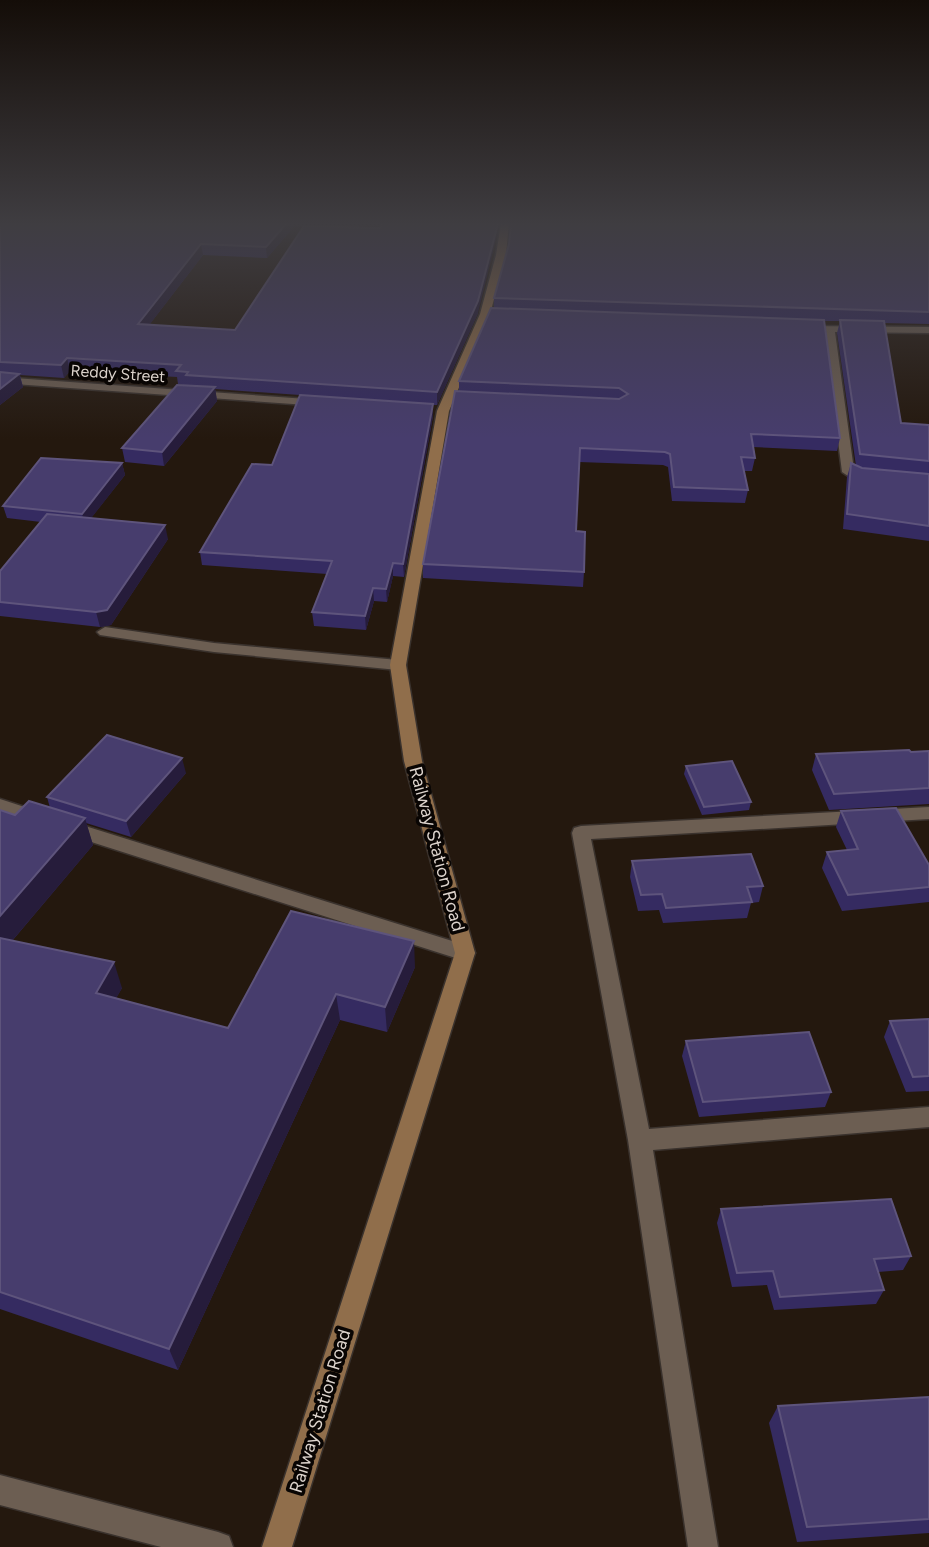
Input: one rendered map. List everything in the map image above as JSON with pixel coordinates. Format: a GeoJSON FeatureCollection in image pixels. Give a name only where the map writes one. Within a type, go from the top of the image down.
{"type":"FeatureCollection","features":[{"type":"Feature","properties":{"kind":"street","name":"Railway Station Road"},"geometry":{"type":"LineString","coordinates":[[277,1547],[465,953],[413,761],[398,665],[445,405],[492,314],[495,295]]}},
{"type":"Feature","properties":{"kind":"street"},"geometry":{"type":"LineString","coordinates":[[787,327],[929,330]]}},
{"type":"Feature","properties":{"kind":"street"},"geometry":{"type":"LineString","coordinates":[[829,329],[848,471],[859,476],[882,478]]}},
{"type":"Feature","properties":{"kind":"street","name":"Reddy Street"},"geometry":{"type":"LineString","coordinates":[[0,380],[332,403]]}},
{"type":"Feature","properties":{"kind":"street"},"geometry":{"type":"LineString","coordinates":[[105,632],[220,649],[398,665]]}},
{"type":"Feature","properties":{"kind":"street"},"geometry":{"type":"LineString","coordinates":[[0,805],[465,953]]}},
{"type":"Feature","properties":{"kind":"street"},"geometry":{"type":"LineString","coordinates":[[703,1547],[640,1140],[581,833],[929,813]]}},
{"type":"Feature","properties":{"kind":"street"},"geometry":{"type":"LineString","coordinates":[[640,1140],[929,1117]]}},
{"type":"Feature","properties":{"kind":"street"},"geometry":{"type":"LineString","coordinates":[[0,1490],[218,1547]]}},
{"type":"Feature","properties":{"kind":"building"},"geometry":{"type":"Polygon","coordinates":[[[0,295],[161,295],[138,324],[235,330],[258,295],[479,295],[437,392],[186,375],[188,372],[176,371],[181,365],[67,358],[61,365],[0,362],[0,295]]]}},
{"type":"Feature","properties":{"kind":"building"},"geometry":{"type":"Polygon","coordinates":[[[495,295],[929,295],[929,312],[494,298],[495,295]]]}},
{"type":"Feature","properties":{"kind":"building"},"geometry":{"type":"Polygon","coordinates":[[[491,308],[824,320],[840,438],[751,434],[755,458],[741,457],[748,490],[674,487],[670,454],[665,452],[580,448],[576,531],[585,532],[584,572],[423,564],[455,391],[619,399],[628,394],[619,388],[459,381],[491,308]]]}},
{"type":"Feature","properties":{"kind":"building"},"geometry":{"type":"Polygon","coordinates":[[[840,320],[884,321],[901,423],[929,425],[929,461],[860,454],[840,320]]]}},
{"type":"Feature","properties":{"kind":"building"},"geometry":{"type":"Polygon","coordinates":[[[0,372],[19,374],[0,389],[0,372]]]}},
{"type":"Feature","properties":{"kind":"building"},"geometry":{"type":"Polygon","coordinates":[[[177,385],[215,387],[162,452],[122,448],[177,385]]]}},
{"type":"Feature","properties":{"kind":"building"},"geometry":{"type":"Polygon","coordinates":[[[300,395],[433,404],[403,564],[393,563],[386,589],[373,588],[365,616],[312,612],[332,561],[200,552],[252,464],[272,465],[300,395]]]}},
{"type":"Feature","properties":{"kind":"building"},"geometry":{"type":"Polygon","coordinates":[[[41,458],[122,463],[82,514],[3,506],[41,458]]]}},
{"type":"Feature","properties":{"kind":"building"},"geometry":{"type":"Polygon","coordinates":[[[851,463],[862,468],[929,474],[929,526],[847,514],[851,463]]]}},
{"type":"Feature","properties":{"kind":"building"},"geometry":{"type":"Polygon","coordinates":[[[47,514],[165,525],[107,610],[96,612],[0,602],[0,571],[47,514]]]}},
{"type":"Feature","properties":{"kind":"building"},"geometry":{"type":"Polygon","coordinates":[[[107,735],[182,758],[126,821],[47,797],[107,735]]]}},
{"type":"Feature","properties":{"kind":"building"},"geometry":{"type":"Polygon","coordinates":[[[929,751],[929,788],[834,794],[816,754],[929,751]]]}},
{"type":"Feature","properties":{"kind":"building"},"geometry":{"type":"Polygon","coordinates":[[[732,761],[751,802],[704,807],[686,766],[732,761]]]}},
{"type":"Feature","properties":{"kind":"building"},"geometry":{"type":"Polygon","coordinates":[[[29,801],[85,818],[0,916],[0,810],[15,815],[29,801]]]}},
{"type":"Feature","properties":{"kind":"building"},"geometry":{"type":"Polygon","coordinates":[[[896,808],[929,865],[929,887],[848,895],[827,852],[858,849],[841,811],[896,808]]]}},
{"type":"Feature","properties":{"kind":"building"},"geometry":{"type":"Polygon","coordinates":[[[751,854],[763,886],[747,887],[752,902],[666,908],[662,894],[641,895],[632,861],[751,854]]]}},
{"type":"Feature","properties":{"kind":"building"},"geometry":{"type":"Polygon","coordinates":[[[291,911],[414,941],[385,1007],[336,994],[169,1349],[0,1292],[0,938],[114,962],[96,993],[228,1028],[291,911]]]}},
{"type":"Feature","properties":{"kind":"building"},"geometry":{"type":"Polygon","coordinates":[[[929,1019],[929,1076],[913,1077],[890,1021],[929,1019]]]}},
{"type":"Feature","properties":{"kind":"building"},"geometry":{"type":"Polygon","coordinates":[[[809,1032],[831,1092],[703,1102],[686,1041],[809,1032]]]}},
{"type":"Feature","properties":{"kind":"building"},"geometry":{"type":"Polygon","coordinates":[[[891,1199],[911,1256],[874,1259],[884,1290],[780,1297],[773,1271],[737,1273],[721,1209],[891,1199]]]}},
{"type":"Feature","properties":{"kind":"building"},"geometry":{"type":"Polygon","coordinates":[[[929,1397],[929,1519],[807,1527],[778,1406],[929,1397]]]}}]}
